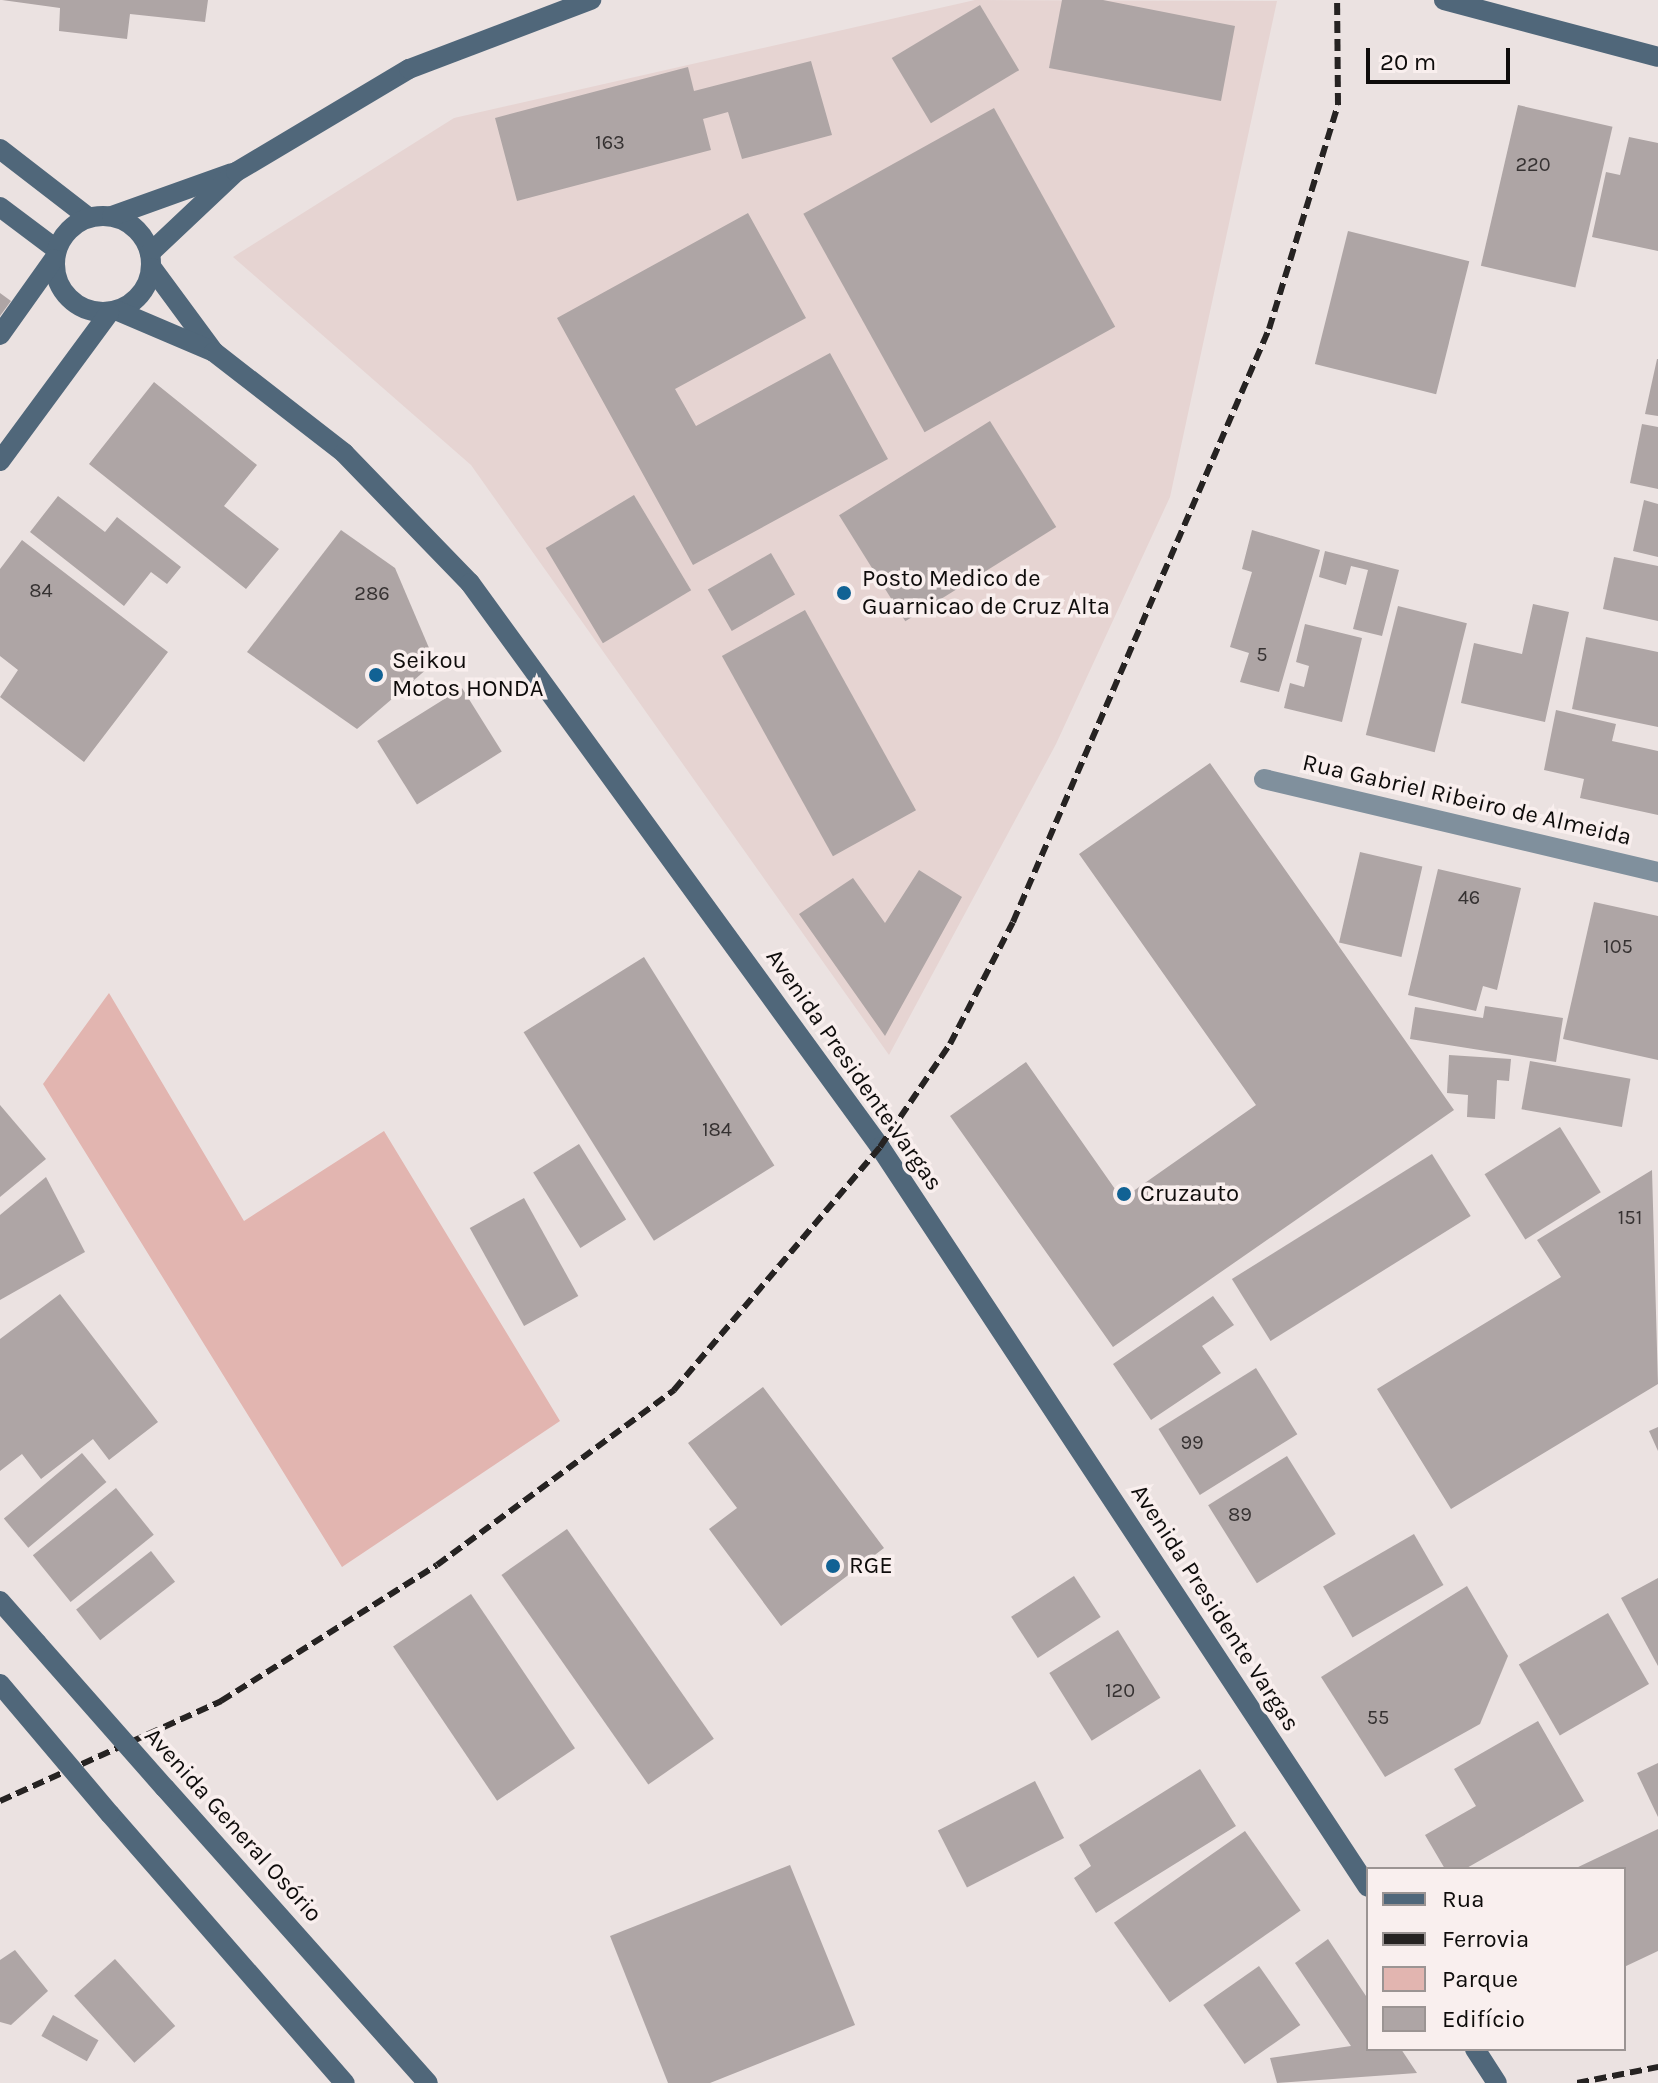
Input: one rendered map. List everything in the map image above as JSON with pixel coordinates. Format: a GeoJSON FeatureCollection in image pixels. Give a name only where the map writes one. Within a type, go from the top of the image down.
{"type":"FeatureCollection","features":[{"type":"Feature","properties":{"kind":"main road"},"geometry":{"type":"LineString","coordinates":[[0,149],[88,217],[112,216],[236,172],[409,69],[591,0]]}},
{"type":"Feature","properties":{"kind":"main road"},"geometry":{"type":"LineString","coordinates":[[1444,0],[1658,57]]}},
{"type":"Feature","properties":{"kind":"main road"},"geometry":{"type":"LineString","coordinates":[[0,461],[113,312],[135,302],[151,260],[236,172]]}},
{"type":"Feature","properties":{"kind":"main road"},"geometry":{"type":"LineString","coordinates":[[0,207],[55,254],[69,299],[113,312]]}},
{"type":"Feature","properties":{"kind":"main road"},"geometry":{"type":"LineString","coordinates":[[112,216],[143,236],[151,260]]}},
{"type":"Feature","properties":{"kind":"main road"},"geometry":{"type":"LineString","coordinates":[[0,335],[55,254],[88,217]]}},
{"type":"Feature","properties":{"kind":"main road","name":"Avenida Presidente Vargas"},"geometry":{"type":"LineString","coordinates":[[151,260],[214,352]]}},
{"type":"Feature","properties":{"kind":"main road","name":"Avenida Presidente Vargas"},"geometry":{"type":"LineString","coordinates":[[113,312],[214,352],[344,453],[470,583],[880,1147],[1366,1884]]}},
{"type":"Feature","properties":{"kind":"main road","name":"Avenida General Osório"},"geometry":{"type":"LineString","coordinates":[[0,1601],[428,2083]]}},
{"type":"Feature","properties":{"kind":"main road"},"geometry":{"type":"LineString","coordinates":[[0,1684],[345,2083]]}},
{"type":"Feature","properties":{"kind":"main road"},"geometry":{"type":"LineString","coordinates":[[1476,2051],[1497,2083]]}},
{"type":"Feature","properties":{"kind":"street","name":"Rua Gabriel Ribeiro de Almeida"},"geometry":{"type":"LineString","coordinates":[[1264,779],[1658,872]]}},
{"type":"Feature","properties":{"kind":"shaded area","name":"Posto Medico de Guarnicao de Cruz Alta"},"geometry":{"type":"Polygon","coordinates":[[[975,0],[1277,1],[1170,497],[1056,744],[889,1055],[471,465],[233,257],[454,118],[975,0]]]}},
{"type":"Feature","properties":{"kind":"green space"},"geometry":{"type":"Polygon","coordinates":[[[109,993],[244,1221],[384,1131],[560,1421],[342,1567],[43,1084],[109,993]]]}},
{"type":"Feature","properties":{"kind":"building"},"geometry":{"type":"Polygon","coordinates":[[[2,0],[208,0],[205,22],[130,14],[127,39],[59,31],[60,8],[2,0]]]}},
{"type":"Feature","properties":{"kind":"building"},"geometry":{"type":"Polygon","coordinates":[[[1062,0],[1103,0],[1235,26],[1221,101],[1049,68],[1062,0]]]}},
{"type":"Feature","properties":{"kind":"building"},"geometry":{"type":"Polygon","coordinates":[[[980,5],[1019,70],[931,123],[892,58],[980,5]]]}},
{"type":"Feature","properties":{"kind":"building"},"geometry":{"type":"Polygon","coordinates":[[[811,61],[832,135],[742,159],[728,112],[703,119],[711,150],[517,201],[495,118],[688,67],[694,91],[811,61]]]}},
{"type":"Feature","properties":{"kind":"building"},"geometry":{"type":"Polygon","coordinates":[[[1518,105],[1613,127],[1575,288],[1481,266],[1518,105]]]}},
{"type":"Feature","properties":{"kind":"building"},"geometry":{"type":"Polygon","coordinates":[[[994,108],[1115,327],[925,432],[803,214],[994,108]]]}},
{"type":"Feature","properties":{"kind":"building"},"geometry":{"type":"Polygon","coordinates":[[[1629,137],[1658,143],[1658,251],[1592,237],[1606,172],[1620,175],[1629,137]]]}},
{"type":"Feature","properties":{"kind":"building"},"geometry":{"type":"Polygon","coordinates":[[[748,213],[806,318],[675,389],[696,426],[830,353],[888,459],[693,565],[557,318],[748,213]]]}},
{"type":"Feature","properties":{"kind":"building"},"geometry":{"type":"Polygon","coordinates":[[[1348,231],[1469,261],[1436,394],[1315,364],[1348,231]]]}},
{"type":"Feature","properties":{"kind":"building"},"geometry":{"type":"Polygon","coordinates":[[[0,293],[11,301],[0,316],[0,293]]]}},
{"type":"Feature","properties":{"kind":"building"},"geometry":{"type":"Polygon","coordinates":[[[1658,359],[1658,416],[1645,414],[1658,359]]]}},
{"type":"Feature","properties":{"kind":"building"},"geometry":{"type":"Polygon","coordinates":[[[154,382],[257,465],[224,506],[279,549],[246,589],[89,464],[154,382]]]}},
{"type":"Feature","properties":{"kind":"building"},"geometry":{"type":"Polygon","coordinates":[[[990,421],[1056,527],[905,621],[839,515],[990,421]]]}},
{"type":"Feature","properties":{"kind":"building"},"geometry":{"type":"Polygon","coordinates":[[[1642,424],[1658,427],[1658,489],[1630,483],[1642,424]]]}},
{"type":"Feature","properties":{"kind":"building"},"geometry":{"type":"Polygon","coordinates":[[[634,495],[691,590],[603,643],[546,548],[634,495]]]}},
{"type":"Feature","properties":{"kind":"building"},"geometry":{"type":"Polygon","coordinates":[[[58,496],[105,532],[117,517],[181,567],[167,584],[151,572],[124,606],[30,532],[58,496]]]}},
{"type":"Feature","properties":{"kind":"building"},"geometry":{"type":"Polygon","coordinates":[[[1644,500],[1658,504],[1658,557],[1633,551],[1644,500]]]}},
{"type":"Feature","properties":{"kind":"building"},"geometry":{"type":"Polygon","coordinates":[[[341,530],[395,568],[435,662],[357,729],[247,652],[341,530]]]}},
{"type":"Feature","properties":{"kind":"building"},"geometry":{"type":"Polygon","coordinates":[[[1252,530],[1320,550],[1279,692],[1240,682],[1249,653],[1230,647],[1252,572],[1242,569],[1252,530]]]}},
{"type":"Feature","properties":{"kind":"building"},"geometry":{"type":"Polygon","coordinates":[[[22,540],[168,652],[84,762],[0,697],[18,670],[0,656],[0,569],[22,540]]]}},
{"type":"Feature","properties":{"kind":"building"},"geometry":{"type":"Polygon","coordinates":[[[1325,551],[1399,570],[1382,636],[1353,629],[1368,570],[1351,566],[1346,585],[1319,577],[1325,551]]]}},
{"type":"Feature","properties":{"kind":"building"},"geometry":{"type":"Polygon","coordinates":[[[771,553],[795,595],[732,631],[708,590],[771,553]]]}},
{"type":"Feature","properties":{"kind":"building"},"geometry":{"type":"Polygon","coordinates":[[[1614,557],[1658,566],[1658,621],[1603,609],[1614,557]]]}},
{"type":"Feature","properties":{"kind":"building"},"geometry":{"type":"Polygon","coordinates":[[[1533,604],[1569,612],[1545,722],[1461,703],[1474,643],[1522,654],[1533,604]]]}},
{"type":"Feature","properties":{"kind":"building"},"geometry":{"type":"Polygon","coordinates":[[[1398,606],[1467,623],[1435,752],[1366,735],[1398,606]]]}},
{"type":"Feature","properties":{"kind":"building"},"geometry":{"type":"Polygon","coordinates":[[[805,610],[916,810],[833,856],[722,656],[805,610]]]}},
{"type":"Feature","properties":{"kind":"building"},"geometry":{"type":"Polygon","coordinates":[[[1305,624],[1362,638],[1342,722],[1284,708],[1290,683],[1304,687],[1309,666],[1296,662],[1305,624]]]}},
{"type":"Feature","properties":{"kind":"building"},"geometry":{"type":"Polygon","coordinates":[[[1586,637],[1658,652],[1658,727],[1572,709],[1586,637]]]}},
{"type":"Feature","properties":{"kind":"building"},"geometry":{"type":"Polygon","coordinates":[[[462,688],[502,752],[417,805],[377,741],[462,688]]]}},
{"type":"Feature","properties":{"kind":"building"},"geometry":{"type":"Polygon","coordinates":[[[1556,710],[1616,724],[1612,741],[1658,751],[1658,815],[1580,798],[1584,779],[1544,770],[1556,710]]]}},
{"type":"Feature","properties":{"kind":"building"},"geometry":{"type":"Polygon","coordinates":[[[1210,763],[1454,1110],[1113,1347],[950,1116],[1026,1062],[1122,1199],[1256,1105],[1079,854],[1210,763]]]}},
{"type":"Feature","properties":{"kind":"building"},"geometry":{"type":"Polygon","coordinates":[[[1360,852],[1422,866],[1401,957],[1339,943],[1360,852]]]}},
{"type":"Feature","properties":{"kind":"building"},"geometry":{"type":"Polygon","coordinates":[[[1438,869],[1521,888],[1497,990],[1483,986],[1476,1011],[1408,995],[1438,869]]]}},
{"type":"Feature","properties":{"kind":"building"},"geometry":{"type":"Polygon","coordinates":[[[919,870],[962,897],[885,1036],[799,914],[853,878],[885,923],[919,870]]]}},
{"type":"Feature","properties":{"kind":"building"},"geometry":{"type":"Polygon","coordinates":[[[1594,902],[1658,916],[1658,1060],[1563,1039],[1594,902]]]}},
{"type":"Feature","properties":{"kind":"building"},"geometry":{"type":"Polygon","coordinates":[[[644,957],[774,1166],[654,1241],[524,1032],[644,957]]]}},
{"type":"Feature","properties":{"kind":"building"},"geometry":{"type":"Polygon","coordinates":[[[1485,1006],[1563,1018],[1556,1062],[1410,1039],[1415,1007],[1483,1018],[1485,1006]]]}},
{"type":"Feature","properties":{"kind":"building"},"geometry":{"type":"Polygon","coordinates":[[[1449,1055],[1511,1059],[1509,1081],[1497,1080],[1495,1119],[1467,1117],[1468,1095],[1447,1093],[1449,1055]]]}},
{"type":"Feature","properties":{"kind":"building"},"geometry":{"type":"Polygon","coordinates":[[[1530,1061],[1630,1079],[1622,1127],[1521,1109],[1530,1061]]]}},
{"type":"Feature","properties":{"kind":"building"},"geometry":{"type":"Polygon","coordinates":[[[0,1105],[46,1159],[0,1197],[0,1105]]]}},
{"type":"Feature","properties":{"kind":"building"},"geometry":{"type":"Polygon","coordinates":[[[1560,1127],[1601,1192],[1525,1239],[1485,1174],[1560,1127]]]}},
{"type":"Feature","properties":{"kind":"building"},"geometry":{"type":"Polygon","coordinates":[[[579,1144],[626,1219],[580,1248],[533,1173],[579,1144]]]}},
{"type":"Feature","properties":{"kind":"building"},"geometry":{"type":"Polygon","coordinates":[[[1432,1154],[1471,1216],[1271,1341],[1232,1279],[1432,1154]]]}},
{"type":"Feature","properties":{"kind":"building"},"geometry":{"type":"Polygon","coordinates":[[[1652,1170],[1658,1384],[1451,1509],[1377,1389],[1561,1277],[1537,1240],[1652,1170]]]}},
{"type":"Feature","properties":{"kind":"building"},"geometry":{"type":"Polygon","coordinates":[[[46,1177],[85,1252],[0,1300],[0,1215],[46,1177]]]}},
{"type":"Feature","properties":{"kind":"building"},"geometry":{"type":"Polygon","coordinates":[[[524,1198],[578,1296],[524,1326],[470,1228],[524,1198]]]}},
{"type":"Feature","properties":{"kind":"building"},"geometry":{"type":"Polygon","coordinates":[[[60,1294],[158,1422],[109,1460],[93,1439],[41,1479],[22,1454],[0,1471],[0,1339],[60,1294]]]}},
{"type":"Feature","properties":{"kind":"building"},"geometry":{"type":"Polygon","coordinates":[[[1213,1296],[1234,1325],[1202,1346],[1221,1373],[1151,1420],[1113,1364],[1213,1296]]]}},
{"type":"Feature","properties":{"kind":"building"},"geometry":{"type":"Polygon","coordinates":[[[1256,1368],[1297,1434],[1200,1495],[1158,1429],[1256,1368]]]}},
{"type":"Feature","properties":{"kind":"building"},"geometry":{"type":"Polygon","coordinates":[[[763,1387],[884,1548],[781,1626],[709,1529],[737,1508],[688,1443],[763,1387]]]}},
{"type":"Feature","properties":{"kind":"building"},"geometry":{"type":"Polygon","coordinates":[[[1658,1427],[1658,1451],[1649,1431],[1658,1427]]]}},
{"type":"Feature","properties":{"kind":"building"},"geometry":{"type":"Polygon","coordinates":[[[82,1453],[106,1482],[28,1548],[4,1519],[82,1453]]]}},
{"type":"Feature","properties":{"kind":"building"},"geometry":{"type":"Polygon","coordinates":[[[1287,1456],[1336,1534],[1257,1583],[1208,1505],[1287,1456]]]}},
{"type":"Feature","properties":{"kind":"building"},"geometry":{"type":"Polygon","coordinates":[[[116,1488],[154,1535],[71,1602],[33,1555],[116,1488]]]}},
{"type":"Feature","properties":{"kind":"building"},"geometry":{"type":"Polygon","coordinates":[[[567,1529],[714,1739],[648,1785],[501,1575],[567,1529]]]}},
{"type":"Feature","properties":{"kind":"building"},"geometry":{"type":"Polygon","coordinates":[[[1414,1534],[1444,1585],[1353,1638],[1323,1586],[1414,1534]]]}},
{"type":"Feature","properties":{"kind":"building"},"geometry":{"type":"Polygon","coordinates":[[[151,1551],[175,1582],[100,1640],[76,1609],[151,1551]]]}},
{"type":"Feature","properties":{"kind":"building"},"geometry":{"type":"Polygon","coordinates":[[[1074,1576],[1101,1617],[1038,1658],[1011,1617],[1074,1576]]]}},
{"type":"Feature","properties":{"kind":"building"},"geometry":{"type":"Polygon","coordinates":[[[1658,1578],[1658,1666],[1621,1598],[1658,1578]]]}},
{"type":"Feature","properties":{"kind":"building"},"geometry":{"type":"Polygon","coordinates":[[[1467,1586],[1508,1656],[1480,1724],[1385,1777],[1321,1677],[1467,1586]]]}},
{"type":"Feature","properties":{"kind":"building"},"geometry":{"type":"Polygon","coordinates":[[[471,1594],[575,1748],[497,1801],[393,1647],[471,1594]]]}},
{"type":"Feature","properties":{"kind":"building"},"geometry":{"type":"Polygon","coordinates":[[[1608,1613],[1649,1684],[1560,1736],[1519,1664],[1608,1613]]]}},
{"type":"Feature","properties":{"kind":"building"},"geometry":{"type":"Polygon","coordinates":[[[1118,1630],[1160,1698],[1092,1741],[1049,1673],[1118,1630]]]}},
{"type":"Feature","properties":{"kind":"building"},"geometry":{"type":"Polygon","coordinates":[[[1538,1721],[1584,1801],[1468,1867],[1444,1867],[1425,1835],[1476,1806],[1454,1769],[1538,1721]]]}},
{"type":"Feature","properties":{"kind":"building"},"geometry":{"type":"Polygon","coordinates":[[[1658,1763],[1658,1817],[1637,1773],[1658,1763]]]}},
{"type":"Feature","properties":{"kind":"building"},"geometry":{"type":"Polygon","coordinates":[[[1200,1769],[1236,1826],[1096,1913],[1074,1878],[1091,1866],[1079,1845],[1200,1769]]]}},
{"type":"Feature","properties":{"kind":"building"},"geometry":{"type":"Polygon","coordinates":[[[1035,1781],[1064,1838],[967,1888],[938,1830],[1035,1781]]]}},
{"type":"Feature","properties":{"kind":"building"},"geometry":{"type":"Polygon","coordinates":[[[1658,1829],[1658,1951],[1626,1966],[1626,1867],[1578,1867],[1658,1829]]]}},
{"type":"Feature","properties":{"kind":"building"},"geometry":{"type":"Polygon","coordinates":[[[1245,1831],[1301,1910],[1170,2002],[1114,1923],[1245,1831]]]}},
{"type":"Feature","properties":{"kind":"building"},"geometry":{"type":"Polygon","coordinates":[[[790,1865],[855,2025],[710,2083],[668,2083],[610,1936],[790,1865]]]}},
{"type":"Feature","properties":{"kind":"building"},"geometry":{"type":"Polygon","coordinates":[[[1328,1939],[1366,1996],[1366,2051],[1402,2051],[1417,2073],[1277,2083],[1270,2058],[1351,2046],[1295,1963],[1328,1939]]]}},
{"type":"Feature","properties":{"kind":"building"},"geometry":{"type":"Polygon","coordinates":[[[15,1950],[48,1991],[11,2025],[0,2022],[0,1960],[15,1950]]]}},
{"type":"Feature","properties":{"kind":"building"},"geometry":{"type":"Polygon","coordinates":[[[115,1959],[175,2026],[134,2063],[74,1996],[115,1959]]]}},
{"type":"Feature","properties":{"kind":"building"},"geometry":{"type":"Polygon","coordinates":[[[1259,1966],[1300,2025],[1245,2064],[1203,2005],[1259,1966]]]}},
{"type":"Feature","properties":{"kind":"building"},"geometry":{"type":"Polygon","coordinates":[[[53,2015],[98,2040],[87,2061],[41,2036],[53,2015]]]}},
{"type":"Feature","properties":{"kind":"railway"},"geometry":{"type":"LineString","coordinates":[[0,1801],[221,1701],[437,1565],[674,1390],[880,1147],[950,1044],[1013,922],[1269,329],[1338,105],[1337,0]]}},
{"type":"Feature","properties":{"kind":"railway"},"geometry":{"type":"LineString","coordinates":[[1577,2083],[1658,2067]]}},
{"type":"Feature","properties":{"kind":"place","name":"Posto Medico de Guarnicao de Cruz Alta"},"geometry":{"type":"Point","coordinates":[844,593]}},
{"type":"Feature","properties":{"kind":"place","name":"Seikou Motos HONDA"},"geometry":{"type":"Point","coordinates":[376,675]}},
{"type":"Feature","properties":{"kind":"place","name":"Cruzauto"},"geometry":{"type":"Point","coordinates":[1124,1194]}},
{"type":"Feature","properties":{"kind":"place","name":"RGE"},"geometry":{"type":"Point","coordinates":[833,1566]}}]}
